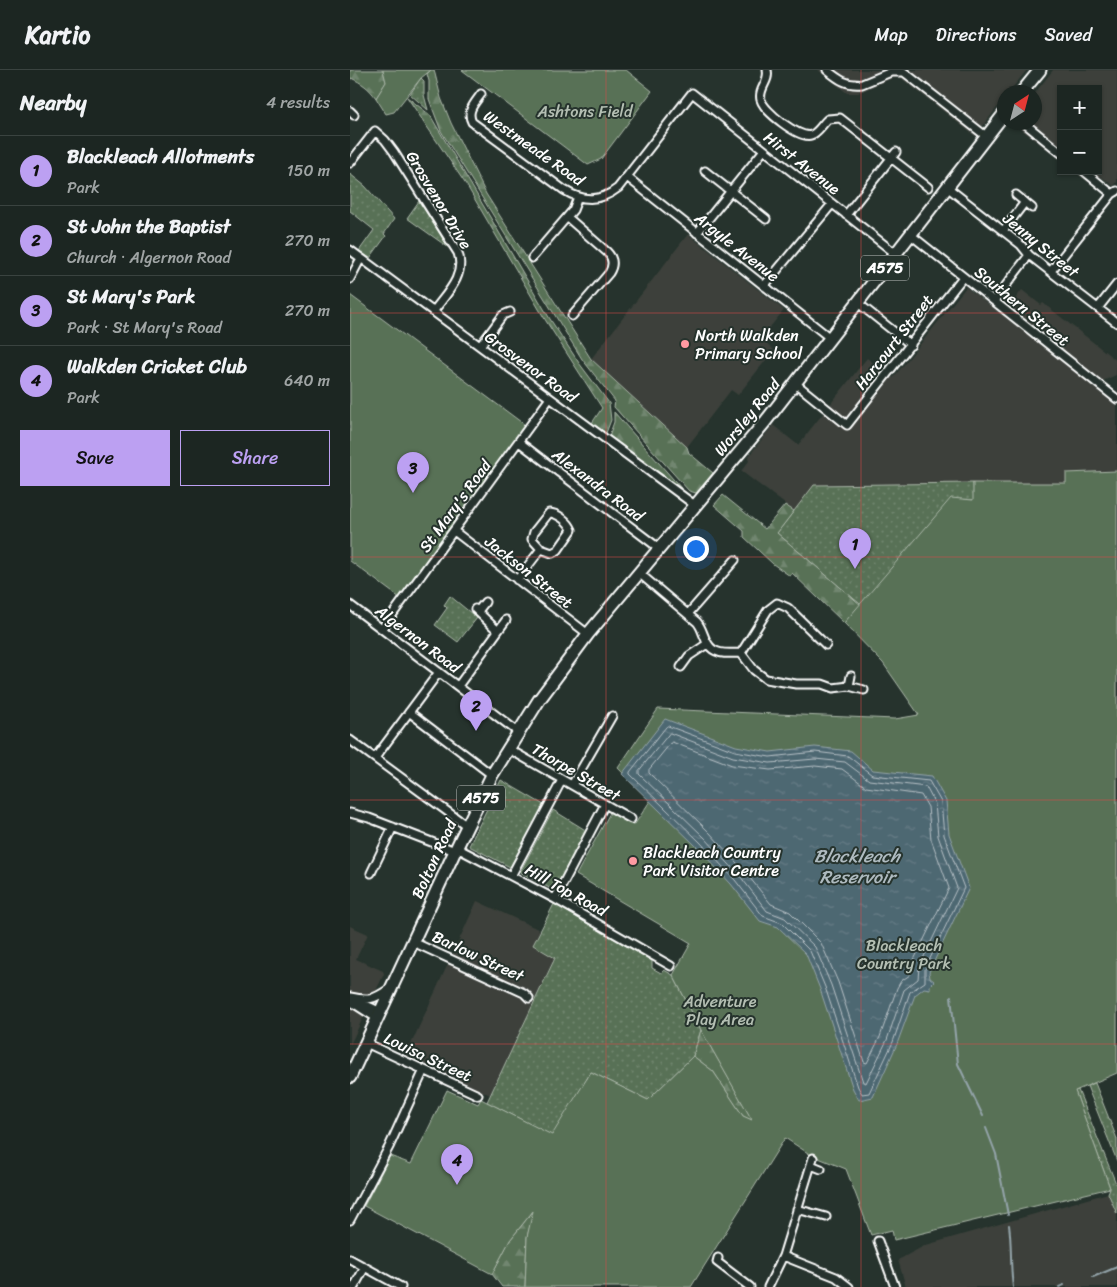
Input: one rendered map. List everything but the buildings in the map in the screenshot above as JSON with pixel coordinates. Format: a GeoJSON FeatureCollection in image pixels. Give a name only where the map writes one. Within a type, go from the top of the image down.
{"type":"FeatureCollection","features":[{"type":"Feature","properties":{"kind":"main road"},"geometry":{"type":"LineString","coordinates":[[1028,85],[1040,70]]}},
{"type":"Feature","properties":{"kind":"main road","name":"Worsley Road"},"geometry":{"type":"LineString","coordinates":[[660,549],[714,485],[795,383],[997,123]]}},
{"type":"Feature","properties":{"kind":"main road","name":"Bolton Road"},"geometry":{"type":"LineString","coordinates":[[350,1076],[492,775],[553,679],[588,634],[660,549]]}},
{"type":"Feature","properties":{"kind":"street"},"geometry":{"type":"LineString","coordinates":[[767,70],[768,76],[760,94],[762,103],[797,134],[812,135],[828,119],[840,118],[893,155],[928,187]]}},
{"type":"Feature","properties":{"kind":"street"},"geometry":{"type":"LineString","coordinates":[[827,70],[844,82],[856,85],[891,72],[904,72],[987,137]]}},
{"type":"Feature","properties":{"kind":"street","name":"Hirst Avenue"},"geometry":{"type":"LineString","coordinates":[[692,93],[896,254]]}},
{"type":"Feature","properties":{"kind":"street","name":"Westmeade Road"},"geometry":{"type":"LineString","coordinates":[[477,97],[469,115],[472,122],[564,190],[578,197],[592,199],[605,196],[618,188],[692,93]]}},
{"type":"Feature","properties":{"kind":"street"},"geometry":{"type":"LineString","coordinates":[[1033,130],[1057,150]]}},
{"type":"Feature","properties":{"kind":"street","name":"Grosvenor Drive"},"geometry":{"type":"LineString","coordinates":[[350,163],[375,131],[386,140],[458,253],[461,265],[458,277],[433,312]]}},
{"type":"Feature","properties":{"kind":"street"},"geometry":{"type":"LineString","coordinates":[[697,233],[764,150]]}},
{"type":"Feature","properties":{"kind":"street"},"geometry":{"type":"LineString","coordinates":[[846,215],[893,155]]}},
{"type":"Feature","properties":{"kind":"street"},"geometry":{"type":"LineString","coordinates":[[705,171],[766,219]]}},
{"type":"Feature","properties":{"kind":"street"},"geometry":{"type":"LineString","coordinates":[[1051,271],[1115,192],[1090,175]]}},
{"type":"Feature","properties":{"kind":"street","name":"Argyle Avenue"},"geometry":{"type":"LineString","coordinates":[[627,177],[830,338]]}},
{"type":"Feature","properties":{"kind":"street","name":"Jenny Street"},"geometry":{"type":"LineString","coordinates":[[947,187],[1021,245],[1029,255],[1117,323]]}},
{"type":"Feature","properties":{"kind":"street"},"geometry":{"type":"LineString","coordinates":[[1016,195],[1032,208]]}},
{"type":"Feature","properties":{"kind":"street"},"geometry":{"type":"LineString","coordinates":[[533,253],[573,210],[578,197]]}},
{"type":"Feature","properties":{"kind":"street"},"geometry":{"type":"LineString","coordinates":[[1003,231],[1025,202]]}},
{"type":"Feature","properties":{"kind":"street"},"geometry":{"type":"LineString","coordinates":[[764,286],[832,204]]}},
{"type":"Feature","properties":{"kind":"street"},"geometry":{"type":"LineString","coordinates":[[567,217],[607,252],[613,265],[609,273],[573,312]]}},
{"type":"Feature","properties":{"kind":"street","name":"Southern Street"},"geometry":{"type":"LineString","coordinates":[[911,235],[1117,399]]}},
{"type":"Feature","properties":{"kind":"street","name":"Grosvenor Road"},"geometry":{"type":"LineString","coordinates":[[350,250],[550,398],[698,504]]}},
{"type":"Feature","properties":{"kind":"street"},"geometry":{"type":"LineString","coordinates":[[994,301],[1029,255]]}},
{"type":"Feature","properties":{"kind":"street"},"geometry":{"type":"LineString","coordinates":[[350,279],[361,258]]}},
{"type":"Feature","properties":{"kind":"street","name":"Harcourt Street"},"geometry":{"type":"LineString","coordinates":[[795,383],[847,425],[963,276]]}},
{"type":"Feature","properties":{"kind":"street"},"geometry":{"type":"LineString","coordinates":[[1098,308],[1117,284]]}},
{"type":"Feature","properties":{"kind":"street"},"geometry":{"type":"LineString","coordinates":[[858,303],[911,345]]}},
{"type":"Feature","properties":{"kind":"street"},"geometry":{"type":"LineString","coordinates":[[480,346],[504,315],[510,312]]}},
{"type":"Feature","properties":{"kind":"street","name":"St Mary's Road"},"geometry":{"type":"LineString","coordinates":[[382,629],[550,398]]}},
{"type":"Feature","properties":{"kind":"street","name":"Alexandra Road"},"geometry":{"type":"LineString","coordinates":[[519,442],[660,549]]}},
{"type":"Feature","properties":{"kind":"street"},"geometry":{"type":"LineString","coordinates":[[553,513],[570,525],[572,530],[555,552],[552,553],[541,549],[532,539],[532,536],[547,514],[553,513]]}},
{"type":"Feature","properties":{"kind":"street","name":"Jackson Street"},"geometry":{"type":"LineString","coordinates":[[454,531],[588,634]]}},
{"type":"Feature","properties":{"kind":"street"},"geometry":{"type":"LineString","coordinates":[[517,580],[541,549]]}},
{"type":"Feature","properties":{"kind":"street"},"geometry":{"type":"LineString","coordinates":[[688,614],[734,560]]}},
{"type":"Feature","properties":{"kind":"street"},"geometry":{"type":"LineString","coordinates":[[639,573],[701,626],[707,644],[721,653],[741,653]]}},
{"type":"Feature","properties":{"kind":"street"},"geometry":{"type":"LineString","coordinates":[[741,653],[776,599],[788,608],[826,645]]}},
{"type":"Feature","properties":{"kind":"street"},"geometry":{"type":"LineString","coordinates":[[486,602],[476,610],[497,630]]}},
{"type":"Feature","properties":{"kind":"street","name":"Algernon Road"},"geometry":{"type":"LineString","coordinates":[[350,605],[518,732]]}},
{"type":"Feature","properties":{"kind":"street"},"geometry":{"type":"LineString","coordinates":[[458,686],[506,620]]}},
{"type":"Feature","properties":{"kind":"street"},"geometry":{"type":"LineString","coordinates":[[810,641],[816,635]]}},
{"type":"Feature","properties":{"kind":"street"},"geometry":{"type":"LineString","coordinates":[[680,669],[689,656],[707,644]]}},
{"type":"Feature","properties":{"kind":"street"},"geometry":{"type":"LineString","coordinates":[[741,653],[754,670],[766,679],[796,684],[822,684],[833,688],[849,686],[864,690]]}},
{"type":"Feature","properties":{"kind":"street"},"geometry":{"type":"LineString","coordinates":[[375,758],[439,672]]}},
{"type":"Feature","properties":{"kind":"street"},"geometry":{"type":"LineString","coordinates":[[849,686],[851,676]]}},
{"type":"Feature","properties":{"kind":"street"},"geometry":{"type":"LineString","coordinates":[[409,712],[492,775]]}},
{"type":"Feature","properties":{"kind":"street"},"geometry":{"type":"LineString","coordinates":[[572,785],[600,728],[612,716]]}},
{"type":"Feature","properties":{"kind":"street"},"geometry":{"type":"LineString","coordinates":[[350,740],[467,826]]}},
{"type":"Feature","properties":{"kind":"street","name":"Thorpe Street"},"geometry":{"type":"LineString","coordinates":[[508,748],[630,819]]}},
{"type":"Feature","properties":{"kind":"street"},"geometry":{"type":"LineString","coordinates":[[511,876],[562,780]]}},
{"type":"Feature","properties":{"kind":"street"},"geometry":{"type":"LineString","coordinates":[[555,899],[605,804]]}},
{"type":"Feature","properties":{"kind":"street","name":"Hill Top Road"},"geometry":{"type":"LineString","coordinates":[[350,813],[456,849],[555,899],[659,962],[671,966]]}},
{"type":"Feature","properties":{"kind":"street"},"geometry":{"type":"LineString","coordinates":[[371,873],[378,866],[393,827]]}},
{"type":"Feature","properties":{"kind":"street","name":"Barlow Street"},"geometry":{"type":"LineString","coordinates":[[413,942],[524,993],[529,998]]}},
{"type":"Feature","properties":{"kind":"street"},"geometry":{"type":"LineString","coordinates":[[350,998],[372,999],[393,986]]}},
{"type":"Feature","properties":{"kind":"street"},"geometry":{"type":"LineString","coordinates":[[350,998],[379,1016]]}},
{"type":"Feature","properties":{"kind":"street"},"geometry":{"type":"LineString","coordinates":[[350,1002],[379,1016]]}},
{"type":"Feature","properties":{"kind":"street","name":"Louisa Street"},"geometry":{"type":"LineString","coordinates":[[366,1043],[478,1095]]}},
{"type":"Feature","properties":{"kind":"street"},"geometry":{"type":"LineString","coordinates":[[350,1220],[389,1147],[424,1070]]}},
{"type":"Feature","properties":{"kind":"street"},"geometry":{"type":"LineString","coordinates":[[768,1287],[783,1256],[812,1162],[821,1169]]}},
{"type":"Feature","properties":{"kind":"street"},"geometry":{"type":"LineString","coordinates":[[797,1208],[826,1217]]}},
{"type":"Feature","properties":{"kind":"street"},"geometry":{"type":"LineString","coordinates":[[878,1241],[895,1287]]}},
{"type":"Feature","properties":{"kind":"street"},"geometry":{"type":"LineString","coordinates":[[783,1256],[836,1277],[849,1287]]}},
{"type":"Feature","properties":{"kind":"street"},"geometry":{"type":"LineString","coordinates":[[718,1258],[717,1262],[750,1287]]}},
{"type":"Feature","properties":{"kind":"street"},"geometry":{"type":"LineString","coordinates":[[350,1259],[401,1287]]}},
{"type":"Feature","properties":{"kind":"street"},"geometry":{"type":"LineString","coordinates":[[354,1287],[365,1267]]}},
{"type":"Feature","properties":{"kind":"shaded area"},"geometry":{"type":"Polygon","coordinates":[[[818,70],[1027,70],[1015,85],[997,85],[997,108],[975,136],[901,78],[895,77],[858,93],[847,93],[818,70]]]}},
{"type":"Feature","properties":{"kind":"shaded area"},"geometry":{"type":"Polygon","coordinates":[[[1053,70],[1117,70],[1117,182],[1114,186],[1100,176],[1092,185],[1079,175],[1102,175],[1102,85],[1057,85],[1057,157],[1022,130],[1042,130],[1041,85],[1053,70]]]}},
{"type":"Feature","properties":{"kind":"shaded area","name":"North Walkden Primary School"},"geometry":{"type":"Polygon","coordinates":[[[688,234],[784,310],[761,338],[774,350],[738,395],[731,390],[687,447],[591,359],[688,234]]]}},
{"type":"Feature","properties":{"kind":"shaded area"},"geometry":{"type":"Polygon","coordinates":[[[966,287],[1003,315],[1022,290],[1041,305],[1043,303],[1117,361],[1116,375],[1103,381],[1117,393],[1117,471],[1067,473],[1066,483],[814,485],[794,511],[741,471],[749,461],[748,457],[773,425],[798,445],[867,358],[893,378],[966,287]]]}},
{"type":"Feature","properties":{"kind":"shaded area"},"geometry":{"type":"Polygon","coordinates":[[[477,901],[540,930],[533,945],[555,957],[490,1095],[406,1055],[477,901]]]}},
{"type":"Feature","properties":{"kind":"shaded area"},"geometry":{"type":"Polygon","coordinates":[[[350,926],[368,934],[356,959],[383,971],[384,974],[350,1045],[350,926]]]}},
{"type":"Feature","properties":{"kind":"shaded area"},"geometry":{"type":"Polygon","coordinates":[[[1108,1193],[1117,1214],[1117,1287],[906,1287],[898,1260],[926,1245],[1108,1193]]]}},
{"type":"Feature","properties":{"kind":"green space"},"geometry":{"type":"Polygon","coordinates":[[[350,70],[383,70],[386,82],[376,98],[362,84],[351,78],[350,81],[350,70]]]}},
{"type":"Feature","properties":{"kind":"green space"},"geometry":{"type":"Polygon","coordinates":[[[383,70],[431,70],[421,78],[394,112],[386,114],[376,98],[386,82],[383,70]]]}},
{"type":"Feature","properties":{"kind":"green space"},"geometry":{"type":"Polygon","coordinates":[[[434,70],[441,98],[451,123],[486,194],[591,359],[687,447],[689,453],[713,473],[696,493],[689,491],[614,407],[615,401],[582,359],[441,131],[429,99],[427,74],[434,70]]]}},
{"type":"Feature","properties":{"kind":"green space","name":"Ashtons Field"},"geometry":{"type":"Polygon","coordinates":[[[462,70],[626,70],[652,91],[601,159],[588,165],[462,70]]]}},
{"type":"Feature","properties":{"kind":"green space"},"geometry":{"type":"Polygon","coordinates":[[[421,78],[424,81],[424,95],[428,110],[410,94],[421,78]]]}},
{"type":"Feature","properties":{"kind":"green space"},"geometry":{"type":"Polygon","coordinates":[[[407,97],[430,115],[550,319],[579,363],[609,403],[611,420],[606,433],[592,423],[602,408],[546,321],[467,186],[407,97]]]}},
{"type":"Feature","properties":{"kind":"green space"},"geometry":{"type":"Polygon","coordinates":[[[350,174],[365,186],[394,219],[384,234],[386,236],[370,258],[359,251],[374,230],[350,211],[350,174]]]}},
{"type":"Feature","properties":{"kind":"green space"},"geometry":{"type":"Polygon","coordinates":[[[419,201],[449,248],[407,218],[419,201]]]}},
{"type":"Feature","properties":{"kind":"green space"},"geometry":{"type":"Polygon","coordinates":[[[350,295],[525,425],[400,598],[350,561],[350,295]]]}},
{"type":"Feature","properties":{"kind":"green space"},"geometry":{"type":"Polygon","coordinates":[[[614,412],[681,488],[609,436],[614,422],[614,412]]]}},
{"type":"Feature","properties":{"kind":"green space","name":"Blackleach Country Park"},"geometry":{"type":"Polygon","coordinates":[[[1117,471],[1117,1073],[1075,1091],[1110,1188],[894,1240],[892,1230],[871,1235],[846,1169],[811,1155],[785,1138],[691,1287],[525,1287],[527,1237],[533,1211],[510,1240],[492,1274],[364,1206],[390,1156],[411,1164],[447,1090],[478,1104],[481,1099],[552,1135],[591,1072],[648,1100],[693,1056],[713,1071],[743,1116],[752,1120],[701,1030],[673,975],[691,943],[576,875],[611,811],[635,824],[650,801],[618,768],[658,709],[895,719],[919,715],[883,663],[844,623],[951,498],[973,500],[973,483],[1066,483],[1066,473],[1117,471]]]}},
{"type":"Feature","properties":{"kind":"green space"},"geometry":{"type":"Polygon","coordinates":[[[973,483],[974,500],[951,499],[861,605],[777,533],[814,485],[973,483]]]}},
{"type":"Feature","properties":{"kind":"green space"},"geometry":{"type":"Polygon","coordinates":[[[723,495],[765,529],[785,505],[794,511],[777,533],[861,605],[844,623],[792,573],[790,576],[773,564],[744,537],[744,531],[714,505],[723,495]]]}},
{"type":"Feature","properties":{"kind":"green space"},"geometry":{"type":"Polygon","coordinates":[[[450,596],[477,618],[458,642],[435,625],[447,608],[444,605],[450,596]]]}},
{"type":"Feature","properties":{"kind":"green space"},"geometry":{"type":"Polygon","coordinates":[[[501,780],[544,805],[510,867],[469,846],[501,780]]]}},
{"type":"Feature","properties":{"kind":"green space"},"geometry":{"type":"Polygon","coordinates":[[[553,810],[587,831],[555,891],[520,872],[553,810]]]}},
{"type":"Feature","properties":{"kind":"green space"},"geometry":{"type":"Polygon","coordinates":[[[554,904],[652,961],[652,968],[661,973],[664,970],[673,975],[701,1030],[693,1056],[648,1100],[591,1072],[553,1136],[487,1102],[555,958],[533,945],[554,904]]]}},
{"type":"Feature","properties":{"kind":"green space"},"geometry":{"type":"Polygon","coordinates":[[[701,1030],[753,1121],[743,1116],[713,1071],[693,1056],[701,1030]]]}},
{"type":"Feature","properties":{"kind":"green space"},"geometry":{"type":"Polygon","coordinates":[[[1095,1083],[1117,1139],[1117,1161],[1087,1086],[1095,1083]]]}},
{"type":"Feature","properties":{"kind":"green space"},"geometry":{"type":"Polygon","coordinates":[[[1078,1090],[1117,1186],[1117,1214],[1108,1193],[1110,1188],[1075,1091],[1078,1090]]]}},
{"type":"Feature","properties":{"kind":"green space"},"geometry":{"type":"Polygon","coordinates":[[[534,1210],[527,1237],[525,1287],[502,1287],[492,1274],[510,1240],[534,1210]]]}},
{"type":"Feature","properties":{"kind":"water","name":"Blackleach Reservoir"},"geometry":{"type":"Polygon","coordinates":[[[665,719],[736,746],[770,752],[815,747],[851,751],[873,770],[932,776],[946,801],[949,834],[969,888],[929,972],[930,978],[934,981],[930,985],[930,989],[924,988],[915,995],[897,1044],[873,1097],[859,1100],[853,1089],[820,989],[806,954],[778,927],[760,921],[731,884],[696,846],[622,774],[665,719]]]}},
{"type":"Feature","properties":{"kind":"waterway"},"geometry":{"type":"LineString","coordinates":[[951,996],[958,1064],[983,1116]]}},
{"type":"Feature","properties":{"kind":"waterway"},"geometry":{"type":"LineString","coordinates":[[986,1128],[996,1154],[1008,1215]]}},
{"type":"Feature","properties":{"kind":"waterway"},"geometry":{"type":"LineString","coordinates":[[1009,1225],[1013,1287]]}},
{"type":"Feature","properties":{"kind":"waterway"},"geometry":{"type":"LineString","coordinates":[[1093,1277],[1117,1267]]}},
{"type":"Feature","properties":{"kind":"waterway"},"geometry":{"type":"LineString","coordinates":[[1059,1287],[1064,1285]]}},
{"type":"Feature","properties":{"kind":"place","name":"North Walkden Primary School"},"geometry":{"type":"Point","coordinates":[685,344]}},
{"type":"Feature","properties":{"kind":"place","name":"St Mary's Park"},"geometry":{"type":"Point","coordinates":[413,493]}},
{"type":"Feature","properties":{"kind":"place","name":"Blackleach Allotments"},"geometry":{"type":"Point","coordinates":[855,569]}},
{"type":"Feature","properties":{"kind":"place","name":"St John the Baptist"},"geometry":{"type":"Point","coordinates":[476,731]}},
{"type":"Feature","properties":{"kind":"place","name":"Blackleach Country Park Visitor Centre"},"geometry":{"type":"Point","coordinates":[633,861]}},
{"type":"Feature","properties":{"kind":"place","name":"Walkden Cricket Club"},"geometry":{"type":"Point","coordinates":[457,1185]}},
{"type":"Feature","properties":{"kind":"park label","name":"Adventure Play Area"},"geometry":{"type":"Point","coordinates":[720,1010]}}]}
